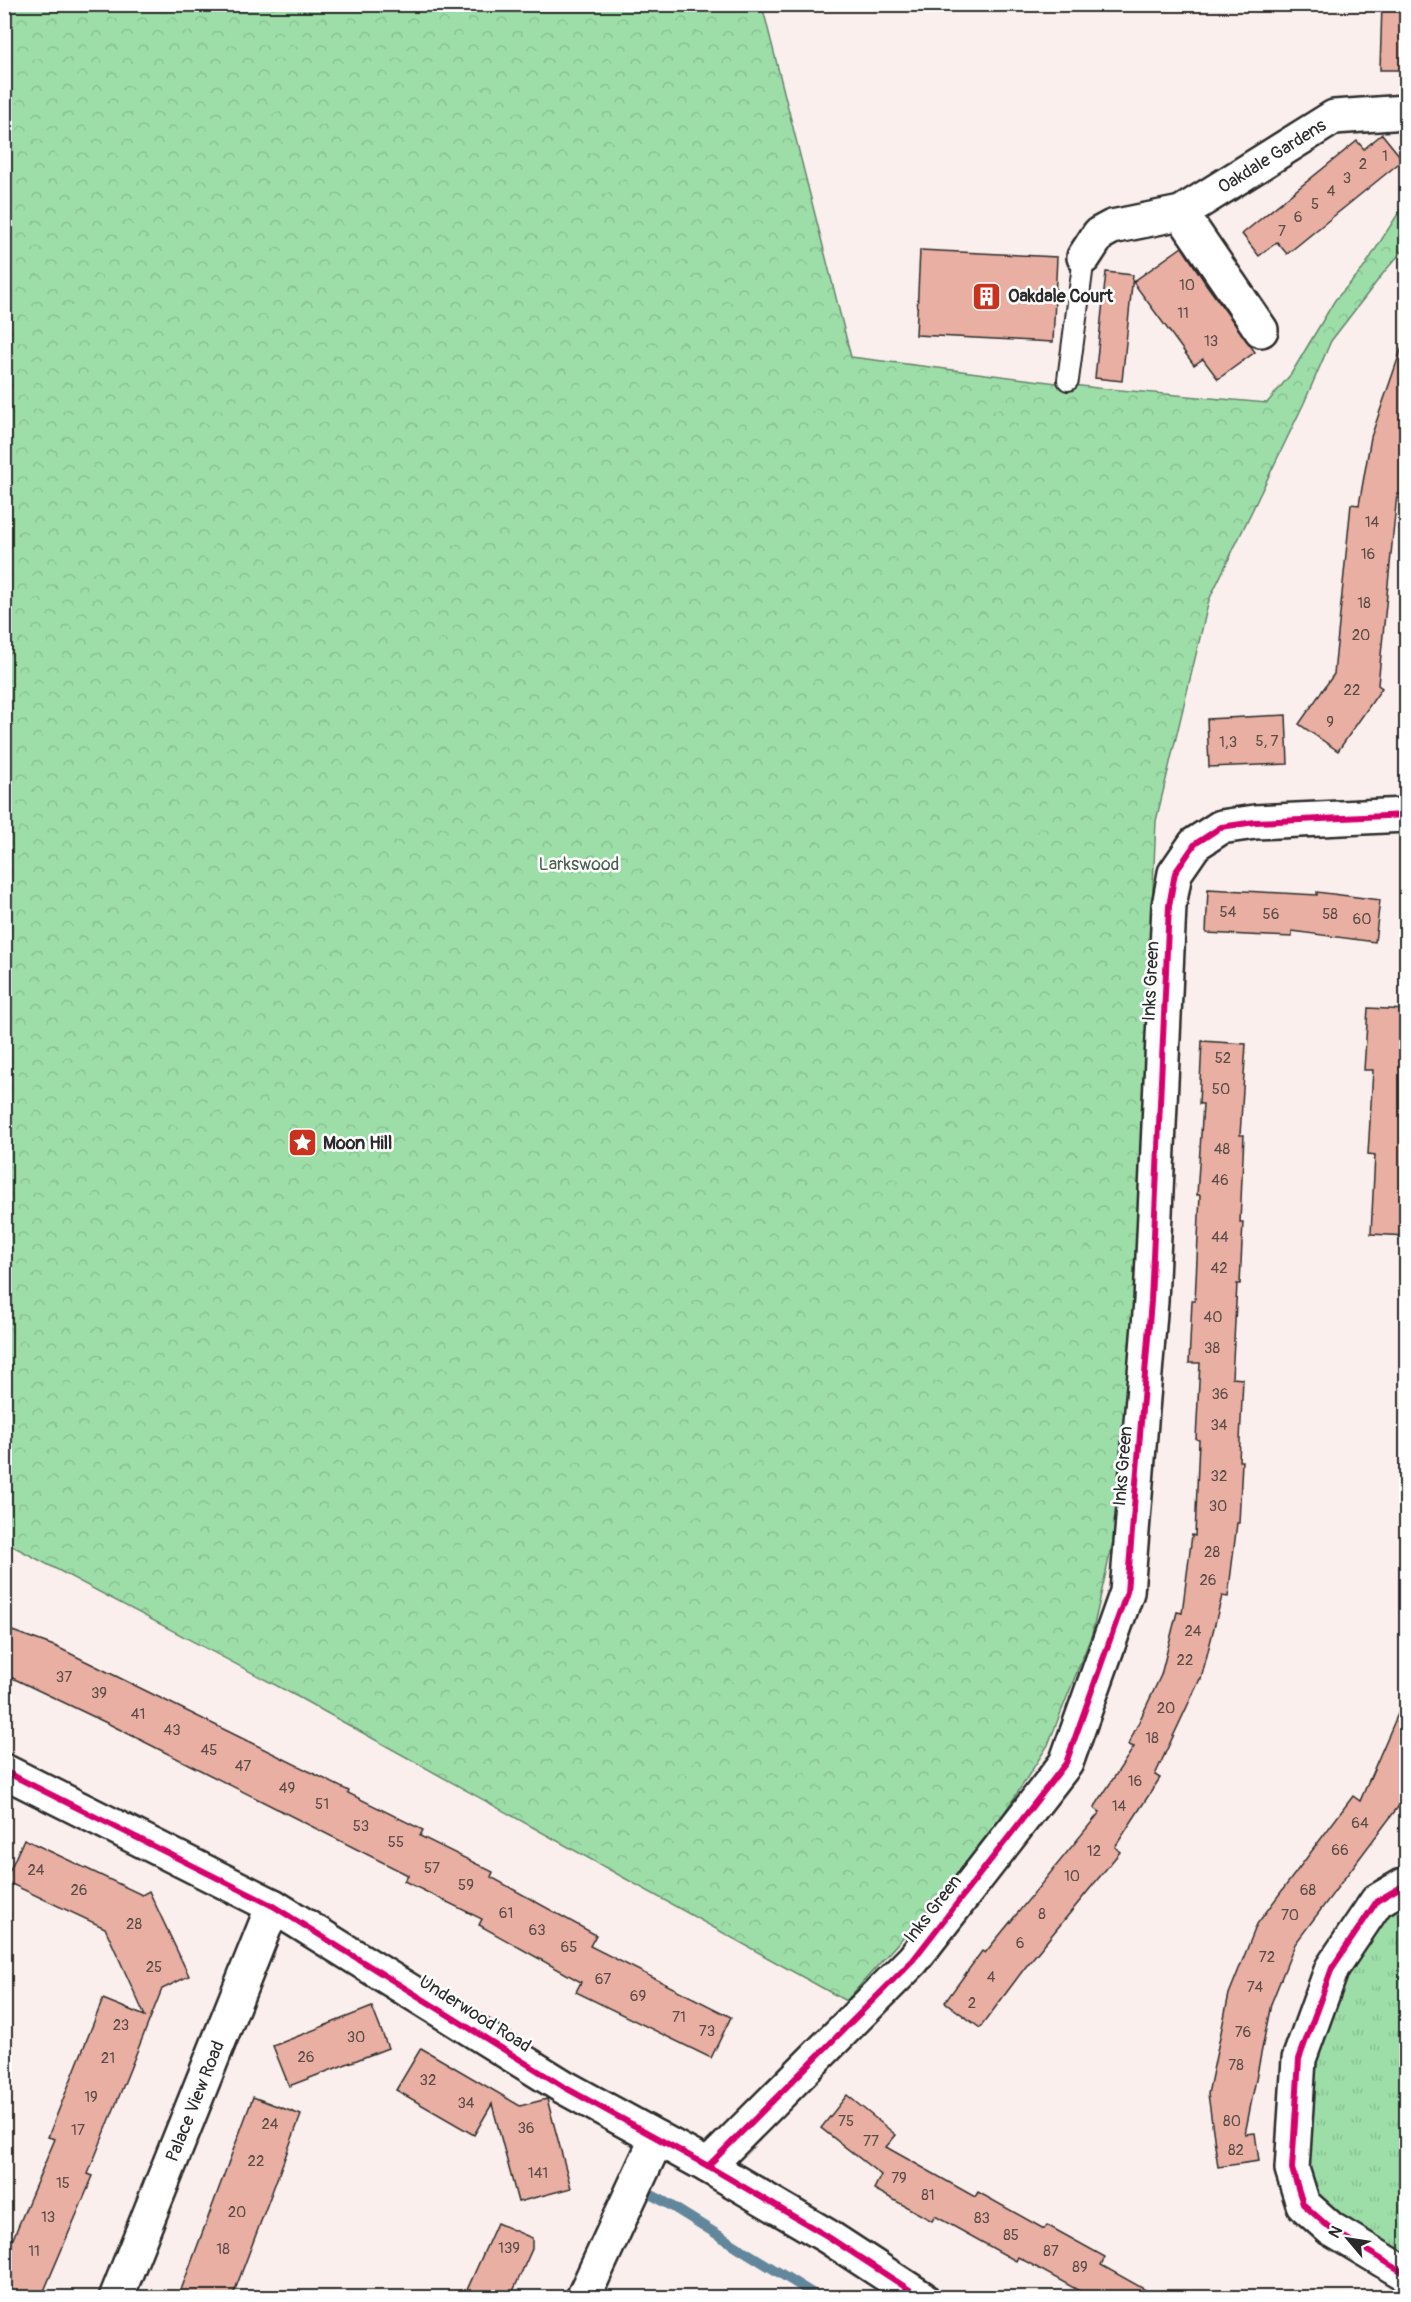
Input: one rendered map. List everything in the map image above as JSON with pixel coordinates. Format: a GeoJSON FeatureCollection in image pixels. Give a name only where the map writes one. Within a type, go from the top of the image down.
{"type":"FeatureCollection","features":[{"type":"Feature","properties":{"kind":"street","name":"Oakdale Gardens"},"geometry":{"type":"LineString","coordinates":[[1084,257],[1099,234],[1112,227],[1181,213],[1334,117],[1407,112]]}},
{"type":"Feature","properties":{"kind":"street"},"geometry":{"type":"LineString","coordinates":[[1181,213],[1261,330]]}},
{"type":"Feature","properties":{"kind":"street","name":"Inks Green"},"geometry":{"type":"LineString","coordinates":[[708,2166],[913,1960],[1066,1762],[1074,1741],[1127,1592],[1151,1301],[1169,906],[1175,873],[1195,844],[1221,827],[1255,822],[1407,815]]}},
{"type":"Feature","properties":{"kind":"street","name":"Underwood Road"},"geometry":{"type":"LineString","coordinates":[[4,1771],[273,1906],[564,2087],[708,2166],[827,2236],[922,2298]]}},
{"type":"Feature","properties":{"kind":"street"},"geometry":{"type":"LineString","coordinates":[[1407,1884],[1377,1901],[1332,1968],[1299,2059],[1292,2169],[1302,2204],[1331,2229],[1407,2274]]}},
{"type":"Feature","properties":{"kind":"street","name":"Palace View Road"},"geometry":{"type":"LineString","coordinates":[[116,2298],[273,1906]]}},
{"type":"Feature","properties":{"kind":"street"},"geometry":{"type":"LineString","coordinates":[[583,2298],[657,2138]]}},
{"type":"Feature","properties":{"kind":"lane"},"geometry":{"type":"LineString","coordinates":[[1068,380],[1084,257]]}},
{"type":"Feature","properties":{"kind":"green space","name":"Larkswood"},"geometry":{"type":"Polygon","coordinates":[[[4,5],[762,5],[851,357],[1097,388],[1267,403],[1291,374],[1335,300],[1363,269],[1406,201],[1406,247],[1331,341],[1304,403],[1209,600],[1156,821],[1125,1488],[1092,1634],[1048,1745],[980,1851],[846,2001],[298,1697],[5,1542],[4,5]]]}},
{"type":"Feature","properties":{"kind":"green space"},"geometry":{"type":"Polygon","coordinates":[[[1406,1884],[1406,2274],[1303,2204],[1299,2059],[1332,1968],[1406,1884]]]}},
{"type":"Feature","properties":{"kind":"building"},"geometry":{"type":"Polygon","coordinates":[[[1382,4],[1407,4],[1407,70],[1380,70],[1382,4]]]}},
{"type":"Feature","properties":{"kind":"building"},"geometry":{"type":"Polygon","coordinates":[[[1382,134],[1403,160],[1287,254],[1277,242],[1259,256],[1242,234],[1357,141],[1364,149],[1382,134]]]}},
{"type":"Feature","properties":{"kind":"building"},"geometry":{"type":"Polygon","coordinates":[[[1182,247],[1255,352],[1218,379],[1203,359],[1194,365],[1133,282],[1182,247]]]}},
{"type":"Feature","properties":{"kind":"building","name":"Oakdale Court"},"geometry":{"type":"Polygon","coordinates":[[[920,250],[1057,257],[1053,342],[916,335],[920,250]]]}},
{"type":"Feature","properties":{"kind":"building"},"geometry":{"type":"Polygon","coordinates":[[[1106,272],[1133,275],[1122,381],[1095,378],[1106,272]]]}},
{"type":"Feature","properties":{"kind":"building"},"geometry":{"type":"Polygon","coordinates":[[[1402,347],[1407,348],[1407,495],[1397,494],[1378,685],[1382,688],[1338,751],[1299,724],[1334,674],[1351,504],[1359,505],[1371,437],[1402,347]]]}},
{"type":"Feature","properties":{"kind":"building"},"geometry":{"type":"Polygon","coordinates":[[[1286,715],[1288,764],[1209,767],[1207,719],[1286,715]]]}},
{"type":"Feature","properties":{"kind":"building"},"geometry":{"type":"Polygon","coordinates":[[[1208,889],[1317,895],[1317,892],[1380,900],[1375,942],[1292,931],[1292,937],[1206,933],[1208,889]]]}},
{"type":"Feature","properties":{"kind":"building"},"geometry":{"type":"Polygon","coordinates":[[[1368,1008],[1407,1010],[1407,1236],[1371,1234],[1375,1155],[1368,1154],[1373,1070],[1364,1070],[1368,1008]]]}},
{"type":"Feature","properties":{"kind":"building"},"geometry":{"type":"Polygon","coordinates":[[[1202,1041],[1246,1044],[1240,1135],[1244,1135],[1240,1222],[1243,1222],[1232,1378],[1243,1379],[1239,1461],[1242,1461],[1239,1523],[1237,1523],[1228,1597],[1222,1596],[1201,1679],[1155,1775],[1160,1778],[1115,1847],[1120,1852],[1024,1969],[980,2028],[945,2002],[982,1951],[985,1953],[1100,1812],[1094,1808],[1134,1747],[1128,1745],[1161,1675],[1177,1612],[1182,1613],[1192,1535],[1195,1536],[1199,1440],[1196,1439],[1200,1363],[1189,1363],[1192,1301],[1195,1301],[1200,1195],[1197,1195],[1203,1104],[1199,1104],[1202,1041]]]}},
{"type":"Feature","properties":{"kind":"building"},"geometry":{"type":"Polygon","coordinates":[[[4,1628],[57,1647],[349,1791],[348,1793],[423,1830],[420,1836],[493,1872],[491,1877],[596,1935],[590,1946],[731,2017],[711,2058],[576,1992],[581,1982],[479,1925],[482,1919],[404,1881],[408,1875],[111,1725],[4,1674],[4,1628]]]}},
{"type":"Feature","properties":{"kind":"building"},"geometry":{"type":"Polygon","coordinates":[[[1407,1693],[1407,1795],[1295,1944],[1271,2004],[1245,2134],[1255,2133],[1259,2161],[1218,2167],[1208,2094],[1229,1994],[1257,1924],[1353,1796],[1360,1801],[1407,1693]]]}},
{"type":"Feature","properties":{"kind":"building"},"geometry":{"type":"Polygon","coordinates":[[[24,1839],[142,1895],[149,1891],[189,1976],[162,1989],[88,2174],[93,2176],[41,2298],[4,2298],[4,2260],[55,2139],[48,2137],[103,1999],[145,2016],[105,1928],[5,1881],[24,1839]]]}},
{"type":"Feature","properties":{"kind":"building"},"geometry":{"type":"Polygon","coordinates":[[[372,2007],[388,2048],[289,2086],[273,2046],[372,2007]]]}},
{"type":"Feature","properties":{"kind":"building"},"geometry":{"type":"Polygon","coordinates":[[[421,2048],[520,2106],[547,2099],[571,2188],[518,2202],[492,2104],[474,2135],[396,2090],[421,2048]]]}},
{"type":"Feature","properties":{"kind":"building"},"geometry":{"type":"Polygon","coordinates":[[[847,2095],[896,2135],[886,2147],[975,2197],[978,2192],[1044,2229],[1047,2225],[1105,2257],[1101,2265],[1160,2298],[1092,2298],[1018,2257],[1016,2261],[935,2216],[932,2221],[874,2189],[881,2175],[821,2128],[847,2095]]]}},
{"type":"Feature","properties":{"kind":"building"},"geometry":{"type":"Polygon","coordinates":[[[253,2097],[301,2115],[232,2298],[178,2298],[253,2097]]]}},
{"type":"Feature","properties":{"kind":"building"},"geometry":{"type":"Polygon","coordinates":[[[497,2223],[532,2238],[532,2249],[510,2298],[483,2298],[467,2290],[497,2223]]]}},
{"type":"Feature","properties":{"kind":"waterway"},"geometry":{"type":"LineString","coordinates":[[638,2188],[665,2202],[820,2298]]}},
{"type":"Feature","properties":{"kind":"cycle path"},"geometry":{"type":"LineString","coordinates":[[708,2166],[913,1960],[1066,1763],[1127,1592],[1151,1301],[1169,906],[1175,873],[1195,844],[1221,827],[1255,822],[1406,815]]}},
{"type":"Feature","properties":{"kind":"cycle path"},"geometry":{"type":"LineString","coordinates":[[4,1771],[273,1906],[564,2087],[708,2166],[827,2236],[922,2298]]}},
{"type":"Feature","properties":{"kind":"cycle path"},"geometry":{"type":"LineString","coordinates":[[1406,1884],[1377,1901],[1332,1968],[1299,2059],[1292,2169],[1303,2204],[1331,2229],[1406,2274]]}},
{"type":"Feature","properties":{"kind":"place","name":"Oakdale Court"},"geometry":{"type":"Point","coordinates":[987,296]}},
{"type":"Feature","properties":{"kind":"place","name":"Moon Hill"},"geometry":{"type":"Point","coordinates":[302,1143]}}]}
